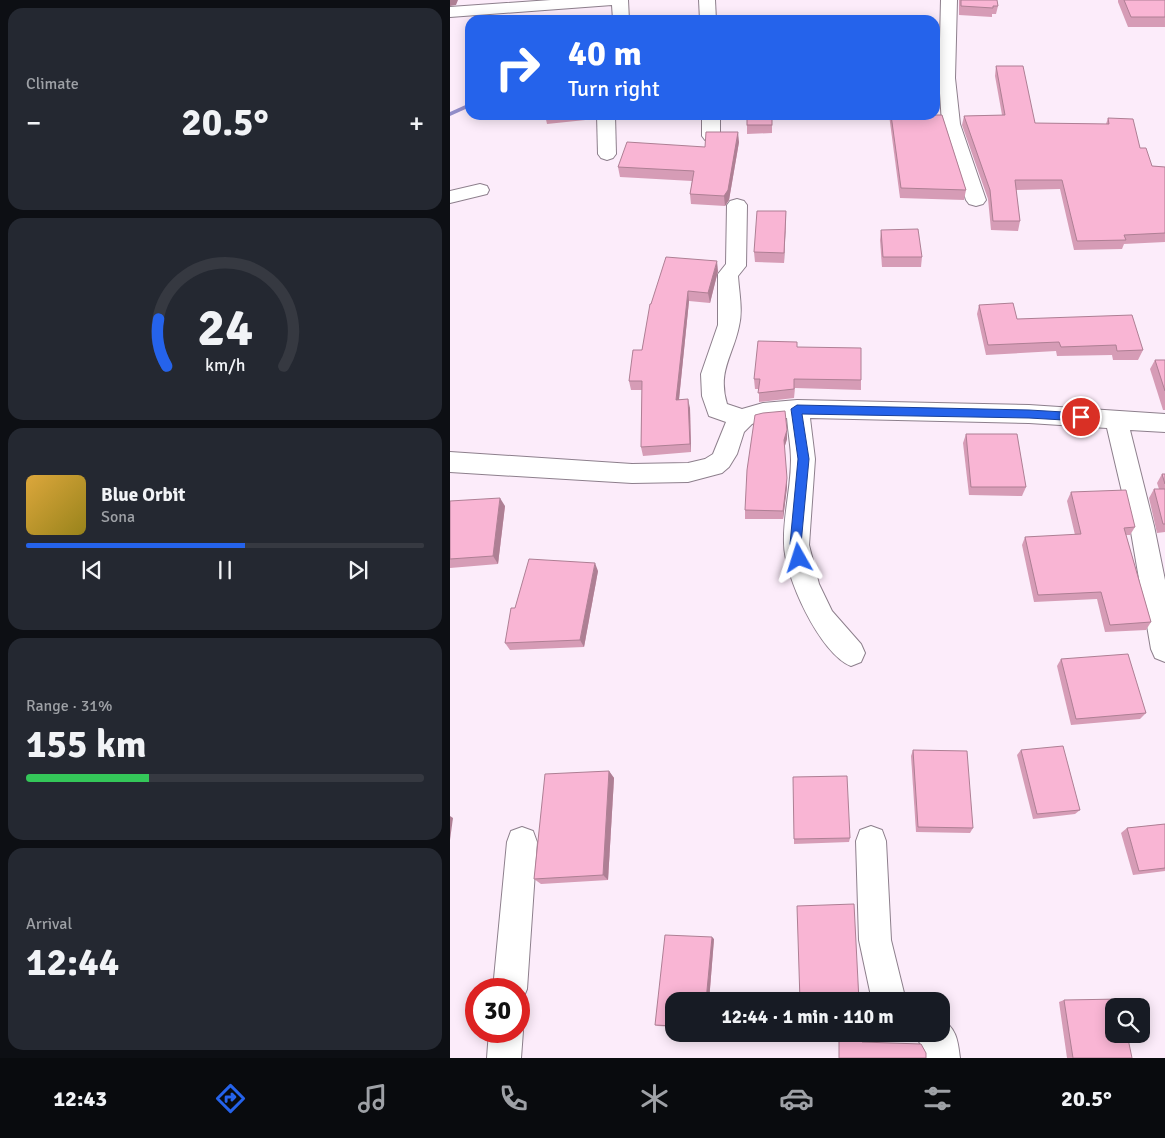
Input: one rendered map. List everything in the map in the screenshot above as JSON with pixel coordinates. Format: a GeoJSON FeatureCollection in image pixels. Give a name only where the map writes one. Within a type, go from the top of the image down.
{"type":"FeatureCollection","features":[{"type":"Feature","properties":{"kind":"street"},"geometry":{"type":"LineString","coordinates":[[450,12],[615,0]]}},
{"type":"Feature","properties":{"kind":"street"},"geometry":{"type":"LineString","coordinates":[[620,0],[621,15]]}},
{"type":"Feature","properties":{"kind":"street"},"geometry":{"type":"LineString","coordinates":[[707,0],[708,15]]}},
{"type":"Feature","properties":{"kind":"street"},"geometry":{"type":"LineString","coordinates":[[949,0],[941,77],[951,124],[976,200]]}},
{"type":"Feature","properties":{"kind":"street"},"geometry":{"type":"LineString","coordinates":[[606,120],[607,154]]}},
{"type":"Feature","properties":{"kind":"street"},"geometry":{"type":"LineString","coordinates":[[711,120],[711,136]]}},
{"type":"Feature","properties":{"kind":"street"},"geometry":{"type":"LineString","coordinates":[[450,197],[480,190]]}},
{"type":"Feature","properties":{"kind":"street"},"geometry":{"type":"LineString","coordinates":[[737,205],[736,266],[728,274],[729,324],[710,374],[712,397],[717,410],[744,418]]}},
{"type":"Feature","properties":{"kind":"street"},"geometry":{"type":"LineString","coordinates":[[797,409],[803,459],[796,544],[806,585],[823,620],[851,652]]}},
{"type":"Feature","properties":{"kind":"street"},"geometry":{"type":"LineString","coordinates":[[450,462],[638,474],[702,470],[720,463],[728,450],[737,424],[744,418],[759,412],[797,409],[1029,414],[1165,422]]}},
{"type":"Feature","properties":{"kind":"street"},"geometry":{"type":"LineString","coordinates":[[1116,419],[1142,526],[1165,649]]}},
{"type":"Feature","properties":{"kind":"street"},"geometry":{"type":"LineString","coordinates":[[511,978],[522,842]]}},
{"type":"Feature","properties":{"kind":"street"},"geometry":{"type":"LineString","coordinates":[[871,842],[874,940],[887,992]]}},
{"type":"Feature","properties":{"kind":"street"},"geometry":{"type":"LineString","coordinates":[[940,1042],[943,1058]]}},
{"type":"Feature","properties":{"kind":"street"},"geometry":{"type":"LineString","coordinates":[[504,1058],[505,1043]]}},
{"type":"Feature","properties":{"kind":"building"},"geometry":{"type":"Polygon","coordinates":[[[961,0],[997,0],[998,6],[993,6],[993,8],[961,6],[961,0]]]}},
{"type":"Feature","properties":{"kind":"building"},"geometry":{"type":"Polygon","coordinates":[[[1124,0],[1165,0],[1165,17],[1131,17],[1124,0]]]}},
{"type":"Feature","properties":{"kind":"building"},"geometry":{"type":"Polygon","coordinates":[[[996,66],[1023,66],[1035,123],[1109,124],[1108,118],[1133,119],[1140,148],[1146,148],[1152,166],[1165,167],[1165,233],[1124,235],[1126,240],[1077,241],[1062,180],[1015,180],[1020,221],[993,221],[990,190],[964,116],[1005,115],[996,66]]]}},
{"type":"Feature","properties":{"kind":"building"},"geometry":{"type":"Polygon","coordinates":[[[940,115],[942,115],[966,190],[901,188],[892,120],[940,120],[940,115]]]}},
{"type":"Feature","properties":{"kind":"building"},"geometry":{"type":"Polygon","coordinates":[[[747,120],[772,120],[772,125],[747,125],[747,120]]]}},
{"type":"Feature","properties":{"kind":"building"},"geometry":{"type":"Polygon","coordinates":[[[706,132],[738,132],[728,190],[724,196],[690,194],[694,171],[618,167],[627,142],[705,147],[706,132]]]}},
{"type":"Feature","properties":{"kind":"building"},"geometry":{"type":"Polygon","coordinates":[[[757,211],[786,211],[784,253],[754,252],[757,211]]]}},
{"type":"Feature","properties":{"kind":"building"},"geometry":{"type":"Polygon","coordinates":[[[918,229],[922,257],[883,257],[881,230],[918,229]]]}},
{"type":"Feature","properties":{"kind":"building"},"geometry":{"type":"Polygon","coordinates":[[[666,257],[717,261],[708,293],[688,291],[676,400],[688,399],[690,444],[641,447],[642,381],[629,381],[633,350],[642,350],[650,304],[666,257]]]}},
{"type":"Feature","properties":{"kind":"building"},"geometry":{"type":"Polygon","coordinates":[[[1013,303],[1017,319],[1132,315],[1143,350],[1117,351],[1116,345],[1061,347],[1059,342],[988,345],[979,305],[1013,303]]]}},
{"type":"Feature","properties":{"kind":"building"},"geometry":{"type":"Polygon","coordinates":[[[758,341],[797,342],[797,347],[861,348],[861,380],[794,379],[794,389],[758,393],[760,379],[754,379],[758,341]]]}},
{"type":"Feature","properties":{"kind":"building"},"geometry":{"type":"Polygon","coordinates":[[[1155,360],[1165,360],[1165,391],[1155,360]]]}},
{"type":"Feature","properties":{"kind":"building"},"geometry":{"type":"Polygon","coordinates":[[[785,411],[787,430],[784,440],[787,478],[783,511],[745,510],[747,470],[755,415],[785,411]]]}},
{"type":"Feature","properties":{"kind":"building"},"geometry":{"type":"Polygon","coordinates":[[[966,434],[1017,434],[1026,487],[971,487],[966,434]]]}},
{"type":"Feature","properties":{"kind":"building"},"geometry":{"type":"Polygon","coordinates":[[[1154,489],[1165,489],[1165,524],[1163,524],[1154,489]]]}},
{"type":"Feature","properties":{"kind":"building"},"geometry":{"type":"Polygon","coordinates":[[[1126,490],[1135,527],[1124,528],[1151,622],[1110,625],[1101,592],[1038,595],[1025,537],[1081,534],[1071,492],[1126,490]]]}},
{"type":"Feature","properties":{"kind":"building"},"geometry":{"type":"Polygon","coordinates":[[[500,498],[493,556],[450,559],[450,501],[500,498]]]}},
{"type":"Feature","properties":{"kind":"building"},"geometry":{"type":"Polygon","coordinates":[[[529,559],[595,563],[580,640],[505,643],[511,608],[515,608],[529,559]]]}},
{"type":"Feature","properties":{"kind":"building"},"geometry":{"type":"Polygon","coordinates":[[[1128,654],[1146,713],[1076,719],[1061,659],[1128,654]]]}},
{"type":"Feature","properties":{"kind":"building"},"geometry":{"type":"Polygon","coordinates":[[[1063,746],[1080,810],[1037,814],[1021,750],[1063,746]]]}},
{"type":"Feature","properties":{"kind":"building"},"geometry":{"type":"Polygon","coordinates":[[[913,750],[967,751],[973,828],[918,827],[913,750]]]}},
{"type":"Feature","properties":{"kind":"building"},"geometry":{"type":"Polygon","coordinates":[[[609,771],[603,875],[534,879],[545,774],[609,771]]]}},
{"type":"Feature","properties":{"kind":"building"},"geometry":{"type":"Polygon","coordinates":[[[847,776],[850,838],[794,839],[793,777],[847,776]]]}},
{"type":"Feature","properties":{"kind":"building"},"geometry":{"type":"Polygon","coordinates":[[[1165,824],[1165,868],[1139,871],[1127,828],[1165,824]]]}},
{"type":"Feature","properties":{"kind":"building"},"geometry":{"type":"Polygon","coordinates":[[[854,904],[859,992],[800,992],[797,906],[854,904]]]}},
{"type":"Feature","properties":{"kind":"building"},"geometry":{"type":"Polygon","coordinates":[[[665,935],[712,937],[707,992],[665,992],[665,1026],[655,1025],[665,935]]]}},
{"type":"Feature","properties":{"kind":"building"},"geometry":{"type":"Polygon","coordinates":[[[1105,999],[1105,1043],[1129,1043],[1132,1058],[1073,1058],[1064,1000],[1105,999]]]}},
{"type":"Feature","properties":{"kind":"building"},"geometry":{"type":"Polygon","coordinates":[[[839,1042],[921,1044],[926,1053],[926,1058],[839,1058],[839,1042]]]}},
{"type":"Feature","properties":{"kind":"waterway"},"geometry":{"type":"LineString","coordinates":[[450,114],[465,107]]}},
{"type":"Feature","properties":{"kind":"route"},"geometry":{"type":"LineString","coordinates":[[799,558],[796,544],[803,459],[797,409],[1029,414],[1081,417]]}}]}
